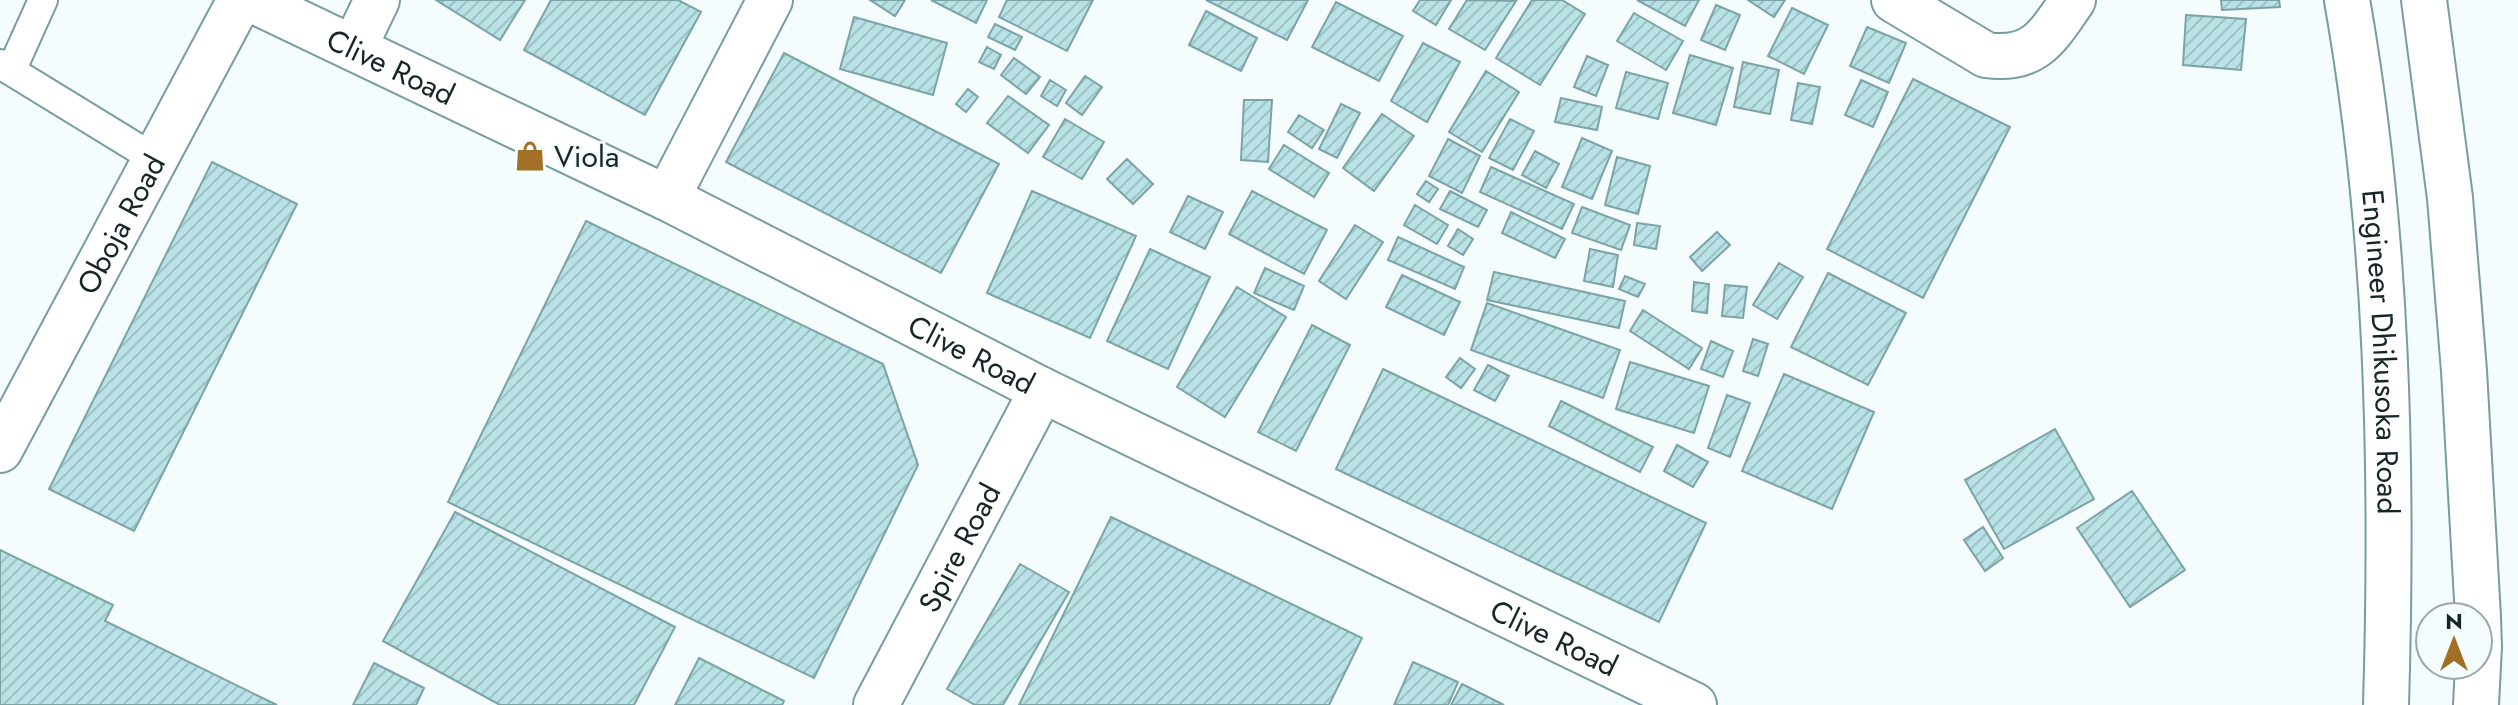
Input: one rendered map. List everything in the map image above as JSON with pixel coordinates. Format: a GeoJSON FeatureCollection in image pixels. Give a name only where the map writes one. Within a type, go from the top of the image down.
{"type":"FeatureCollection","features":[{"type":"Feature","properties":{"kind":"street","name":"Oboja Road"},"geometry":{"type":"LineString","coordinates":[[0,450],[240,0]]}},
{"type":"Feature","properties":{"kind":"street","name":"Clive Road"},"geometry":{"type":"LineString","coordinates":[[252,0],[667,198],[1042,390],[1694,705]]}},
{"type":"Feature","properties":{"kind":"street"},"geometry":{"type":"LineString","coordinates":[[354,48],[377,0]]}},
{"type":"Feature","properties":{"kind":"street"},"geometry":{"type":"LineString","coordinates":[[667,198],[770,0]]}},
{"type":"Feature","properties":{"kind":"street"},"geometry":{"type":"LineString","coordinates":[[1894,0],[1986,55],[2003,57],[2026,53],[2045,40],[2073,0]]}},
{"type":"Feature","properties":{"kind":"street","name":"Engineer Dhikusoka Road"},"geometry":{"type":"LineString","coordinates":[[2347,0],[2359,64],[2377,239],[2390,568],[2386,705]]}},
{"type":"Feature","properties":{"kind":"street"},"geometry":{"type":"LineString","coordinates":[[2424,0],[2450,198],[2477,601]]}},
{"type":"Feature","properties":{"kind":"street","name":"Spire Road"},"geometry":{"type":"LineString","coordinates":[[876,705],[1042,390]]}},
{"type":"Feature","properties":{"kind":"street"},"geometry":{"type":"LineString","coordinates":[[2476,705],[2477,681]]}},
{"type":"Feature","properties":{"kind":"lane"},"geometry":{"type":"LineString","coordinates":[[43,0],[6,68],[155,159]]}},
{"type":"Feature","properties":{"kind":"building"},"geometry":{"type":"Polygon","coordinates":[[[436,0],[525,0],[500,40],[436,0]]]}},
{"type":"Feature","properties":{"kind":"building"},"geometry":{"type":"Polygon","coordinates":[[[551,0],[678,0],[701,12],[645,115],[524,50],[551,0]]]}},
{"type":"Feature","properties":{"kind":"building"},"geometry":{"type":"Polygon","coordinates":[[[870,0],[905,0],[895,16],[870,0]]]}},
{"type":"Feature","properties":{"kind":"building"},"geometry":{"type":"Polygon","coordinates":[[[931,0],[987,0],[976,23],[931,0]]]}},
{"type":"Feature","properties":{"kind":"building"},"geometry":{"type":"Polygon","coordinates":[[[1007,0],[1093,0],[1067,51],[999,17],[1007,0]]]}},
{"type":"Feature","properties":{"kind":"building"},"geometry":{"type":"Polygon","coordinates":[[[1206,0],[1308,0],[1287,40],[1206,0]]]}},
{"type":"Feature","properties":{"kind":"building"},"geometry":{"type":"Polygon","coordinates":[[[1420,0],[1451,0],[1436,25],[1413,11],[1420,0]]]}},
{"type":"Feature","properties":{"kind":"building"},"geometry":{"type":"Polygon","coordinates":[[[1467,0],[1516,1],[1485,50],[1449,29],[1467,0]]]}},
{"type":"Feature","properties":{"kind":"building"},"geometry":{"type":"Polygon","coordinates":[[[1532,0],[1562,0],[1585,14],[1540,85],[1496,58],[1532,0]]]}},
{"type":"Feature","properties":{"kind":"building"},"geometry":{"type":"Polygon","coordinates":[[[1637,0],[1699,0],[1685,26],[1637,0]]]}},
{"type":"Feature","properties":{"kind":"building"},"geometry":{"type":"Polygon","coordinates":[[[1748,0],[1785,0],[1774,17],[1748,0]]]}},
{"type":"Feature","properties":{"kind":"building"},"geometry":{"type":"Polygon","coordinates":[[[2221,0],[2279,0],[2280,7],[2222,10],[2221,0]]]}},
{"type":"Feature","properties":{"kind":"building"},"geometry":{"type":"Polygon","coordinates":[[[1336,2],[1403,36],[1379,81],[1312,47],[1336,2]]]}},
{"type":"Feature","properties":{"kind":"building"},"geometry":{"type":"Polygon","coordinates":[[[1716,5],[1740,15],[1725,50],[1701,40],[1716,5]]]}},
{"type":"Feature","properties":{"kind":"building"},"geometry":{"type":"Polygon","coordinates":[[[1792,8],[1828,25],[1804,74],[1768,56],[1792,8]]]}},
{"type":"Feature","properties":{"kind":"building"},"geometry":{"type":"Polygon","coordinates":[[[1206,11],[1257,38],[1241,71],[1189,45],[1206,11]]]}},
{"type":"Feature","properties":{"kind":"building"},"geometry":{"type":"Polygon","coordinates":[[[1634,13],[1683,41],[1666,70],[1617,41],[1634,13]]]}},
{"type":"Feature","properties":{"kind":"building"},"geometry":{"type":"Polygon","coordinates":[[[2186,15],[2246,19],[2241,70],[2183,65],[2186,15]]]}},
{"type":"Feature","properties":{"kind":"building"},"geometry":{"type":"Polygon","coordinates":[[[854,17],[947,43],[933,95],[840,69],[854,17]]]}},
{"type":"Feature","properties":{"kind":"building"},"geometry":{"type":"Polygon","coordinates":[[[995,24],[1022,37],[1015,50],[988,37],[995,24]]]}},
{"type":"Feature","properties":{"kind":"building"},"geometry":{"type":"Polygon","coordinates":[[[1867,27],[1906,43],[1889,83],[1850,66],[1867,27]]]}},
{"type":"Feature","properties":{"kind":"building"},"geometry":{"type":"Polygon","coordinates":[[[1423,43],[1460,62],[1427,122],[1391,101],[1423,43]]]}},
{"type":"Feature","properties":{"kind":"building"},"geometry":{"type":"Polygon","coordinates":[[[987,47],[1001,55],[994,69],[979,62],[987,47]]]}},
{"type":"Feature","properties":{"kind":"building"},"geometry":{"type":"Polygon","coordinates":[[[784,53],[999,164],[941,273],[726,162],[784,53]]]}},
{"type":"Feature","properties":{"kind":"building"},"geometry":{"type":"Polygon","coordinates":[[[1690,55],[1733,68],[1716,125],[1673,113],[1690,55]]]}},
{"type":"Feature","properties":{"kind":"building"},"geometry":{"type":"Polygon","coordinates":[[[1587,56],[1608,65],[1596,96],[1574,87],[1587,56]]]}},
{"type":"Feature","properties":{"kind":"building"},"geometry":{"type":"Polygon","coordinates":[[[1014,58],[1040,77],[1026,94],[1001,75],[1014,58]]]}},
{"type":"Feature","properties":{"kind":"building"},"geometry":{"type":"Polygon","coordinates":[[[1743,62],[1779,70],[1770,114],[1734,107],[1743,62]]]}},
{"type":"Feature","properties":{"kind":"building"},"geometry":{"type":"Polygon","coordinates":[[[1486,71],[1519,92],[1482,152],[1449,132],[1486,71]]]}},
{"type":"Feature","properties":{"kind":"building"},"geometry":{"type":"Polygon","coordinates":[[[1626,72],[1668,83],[1658,119],[1616,108],[1626,72]]]}},
{"type":"Feature","properties":{"kind":"building"},"geometry":{"type":"Polygon","coordinates":[[[1085,76],[1102,87],[1082,115],[1066,103],[1085,76]]]}},
{"type":"Feature","properties":{"kind":"building"},"geometry":{"type":"Polygon","coordinates":[[[1913,79],[2010,127],[1923,298],[1827,249],[1913,79]]]}},
{"type":"Feature","properties":{"kind":"building"},"geometry":{"type":"Polygon","coordinates":[[[1050,80],[1066,90],[1057,106],[1041,96],[1050,80]]]}},
{"type":"Feature","properties":{"kind":"building"},"geometry":{"type":"Polygon","coordinates":[[[1861,80],[1888,92],[1873,127],[1845,115],[1861,80]]]}},
{"type":"Feature","properties":{"kind":"building"},"geometry":{"type":"Polygon","coordinates":[[[1798,83],[1820,87],[1812,124],[1791,120],[1798,83]]]}},
{"type":"Feature","properties":{"kind":"building"},"geometry":{"type":"Polygon","coordinates":[[[968,89],[978,97],[966,112],[956,104],[968,89]]]}},
{"type":"Feature","properties":{"kind":"building"},"geometry":{"type":"Polygon","coordinates":[[[1008,96],[1049,125],[1028,153],[987,123],[1008,96]]]}},
{"type":"Feature","properties":{"kind":"building"},"geometry":{"type":"Polygon","coordinates":[[[1561,98],[1602,107],[1597,130],[1555,122],[1561,98]]]}},
{"type":"Feature","properties":{"kind":"building"},"geometry":{"type":"Polygon","coordinates":[[[1244,100],[1272,100],[1268,162],[1241,160],[1244,100]]]}},
{"type":"Feature","properties":{"kind":"building"},"geometry":{"type":"Polygon","coordinates":[[[1341,104],[1360,113],[1337,158],[1319,149],[1341,104]]]}},
{"type":"Feature","properties":{"kind":"building"},"geometry":{"type":"Polygon","coordinates":[[[1382,114],[1414,136],[1374,191],[1343,168],[1382,114]]]}},
{"type":"Feature","properties":{"kind":"building"},"geometry":{"type":"Polygon","coordinates":[[[1299,115],[1324,130],[1312,148],[1288,132],[1299,115]]]}},
{"type":"Feature","properties":{"kind":"building"},"geometry":{"type":"Polygon","coordinates":[[[1065,119],[1104,142],[1082,179],[1043,157],[1065,119]]]}},
{"type":"Feature","properties":{"kind":"building"},"geometry":{"type":"Polygon","coordinates":[[[1510,119],[1534,131],[1513,170],[1489,158],[1510,119]]]}},
{"type":"Feature","properties":{"kind":"building"},"geometry":{"type":"Polygon","coordinates":[[[1582,138],[1612,151],[1592,199],[1562,187],[1582,138]]]}},
{"type":"Feature","properties":{"kind":"building"},"geometry":{"type":"Polygon","coordinates":[[[1448,139],[1480,156],[1462,193],[1429,176],[1448,139]]]}},
{"type":"Feature","properties":{"kind":"building"},"geometry":{"type":"Polygon","coordinates":[[[1284,145],[1329,173],[1314,197],[1269,169],[1284,145]]]}},
{"type":"Feature","properties":{"kind":"building"},"geometry":{"type":"Polygon","coordinates":[[[1535,151],[1559,164],[1546,188],[1522,175],[1535,151]]]}},
{"type":"Feature","properties":{"kind":"building"},"geometry":{"type":"Polygon","coordinates":[[[1617,157],[1650,166],[1638,214],[1605,205],[1617,157]]]}},
{"type":"Feature","properties":{"kind":"building"},"geometry":{"type":"Polygon","coordinates":[[[1127,159],[1153,184],[1133,204],[1107,179],[1127,159]]]}},
{"type":"Feature","properties":{"kind":"building"},"geometry":{"type":"Polygon","coordinates":[[[212,162],[297,204],[134,531],[49,489],[212,162]]]}},
{"type":"Feature","properties":{"kind":"building"},"geometry":{"type":"Polygon","coordinates":[[[1491,167],[1574,204],[1562,229],[1480,192],[1491,167]]]}},
{"type":"Feature","properties":{"kind":"building"},"geometry":{"type":"Polygon","coordinates":[[[1426,181],[1438,189],[1429,202],[1417,194],[1426,181]]]}},
{"type":"Feature","properties":{"kind":"building"},"geometry":{"type":"Polygon","coordinates":[[[1032,191],[1136,236],[1090,338],[987,293],[1032,191]]]}},
{"type":"Feature","properties":{"kind":"building"},"geometry":{"type":"Polygon","coordinates":[[[1252,191],[1327,230],[1304,274],[1229,234],[1252,191]]]}},
{"type":"Feature","properties":{"kind":"building"},"geometry":{"type":"Polygon","coordinates":[[[1450,191],[1487,210],[1478,227],[1440,209],[1450,191]]]}},
{"type":"Feature","properties":{"kind":"building"},"geometry":{"type":"Polygon","coordinates":[[[1188,196],[1223,212],[1205,249],[1170,232],[1188,196]]]}},
{"type":"Feature","properties":{"kind":"building"},"geometry":{"type":"Polygon","coordinates":[[[1415,205],[1448,225],[1437,244],[1404,225],[1415,205]]]}},
{"type":"Feature","properties":{"kind":"building"},"geometry":{"type":"Polygon","coordinates":[[[1582,207],[1630,225],[1621,250],[1572,233],[1582,207]]]}},
{"type":"Feature","properties":{"kind":"building"},"geometry":{"type":"Polygon","coordinates":[[[1511,212],[1565,239],[1555,258],[1502,233],[1511,212]]]}},
{"type":"Feature","properties":{"kind":"building"},"geometry":{"type":"Polygon","coordinates":[[[586,221],[883,364],[918,465],[814,678],[448,502],[586,221]]]}},
{"type":"Feature","properties":{"kind":"building"},"geometry":{"type":"Polygon","coordinates":[[[1637,223],[1660,226],[1656,249],[1634,245],[1637,223]]]}},
{"type":"Feature","properties":{"kind":"building"},"geometry":{"type":"Polygon","coordinates":[[[1355,225],[1383,242],[1346,299],[1319,281],[1355,225]]]}},
{"type":"Feature","properties":{"kind":"building"},"geometry":{"type":"Polygon","coordinates":[[[1458,229],[1473,239],[1463,255],[1448,246],[1458,229]]]}},
{"type":"Feature","properties":{"kind":"building"},"geometry":{"type":"Polygon","coordinates":[[[1717,232],[1730,245],[1702,271],[1690,257],[1717,232]]]}},
{"type":"Feature","properties":{"kind":"building"},"geometry":{"type":"Polygon","coordinates":[[[1398,237],[1464,267],[1455,289],[1388,260],[1398,237]]]}},
{"type":"Feature","properties":{"kind":"building"},"geometry":{"type":"Polygon","coordinates":[[[1150,249],[1210,277],[1168,369],[1107,341],[1150,249]]]}},
{"type":"Feature","properties":{"kind":"building"},"geometry":{"type":"Polygon","coordinates":[[[1590,249],[1618,255],[1613,287],[1584,281],[1590,249]]]}},
{"type":"Feature","properties":{"kind":"building"},"geometry":{"type":"Polygon","coordinates":[[[1779,263],[1803,277],[1777,319],[1753,305],[1779,263]]]}},
{"type":"Feature","properties":{"kind":"building"},"geometry":{"type":"Polygon","coordinates":[[[1265,268],[1304,286],[1294,310],[1254,293],[1265,268]]]}},
{"type":"Feature","properties":{"kind":"building"},"geometry":{"type":"Polygon","coordinates":[[[1494,272],[1625,301],[1619,328],[1487,300],[1494,272]]]}},
{"type":"Feature","properties":{"kind":"building"},"geometry":{"type":"Polygon","coordinates":[[[1828,273],[1906,313],[1868,385],[1791,347],[1828,273]]]}},
{"type":"Feature","properties":{"kind":"building"},"geometry":{"type":"Polygon","coordinates":[[[1402,275],[1460,302],[1444,335],[1386,307],[1402,275]]]}},
{"type":"Feature","properties":{"kind":"building"},"geometry":{"type":"Polygon","coordinates":[[[1625,276],[1645,284],[1638,297],[1619,289],[1625,276]]]}},
{"type":"Feature","properties":{"kind":"building"},"geometry":{"type":"Polygon","coordinates":[[[1694,282],[1709,284],[1707,313],[1692,311],[1694,282]]]}},
{"type":"Feature","properties":{"kind":"building"},"geometry":{"type":"Polygon","coordinates":[[[1725,285],[1747,287],[1743,318],[1722,316],[1725,285]]]}},
{"type":"Feature","properties":{"kind":"building"},"geometry":{"type":"Polygon","coordinates":[[[1237,287],[1286,317],[1225,417],[1177,387],[1237,287]]]}},
{"type":"Feature","properties":{"kind":"building"},"geometry":{"type":"Polygon","coordinates":[[[1487,303],[1620,350],[1603,398],[1471,350],[1487,303]]]}},
{"type":"Feature","properties":{"kind":"building"},"geometry":{"type":"Polygon","coordinates":[[[1643,310],[1702,348],[1689,369],[1630,331],[1643,310]]]}},
{"type":"Feature","properties":{"kind":"building"},"geometry":{"type":"Polygon","coordinates":[[[1312,325],[1350,345],[1296,451],[1258,432],[1312,325]]]}},
{"type":"Feature","properties":{"kind":"building"},"geometry":{"type":"Polygon","coordinates":[[[1753,339],[1768,344],[1758,376],[1743,371],[1753,339]]]}},
{"type":"Feature","properties":{"kind":"building"},"geometry":{"type":"Polygon","coordinates":[[[1711,341],[1733,351],[1723,377],[1701,369],[1711,341]]]}},
{"type":"Feature","properties":{"kind":"building"},"geometry":{"type":"Polygon","coordinates":[[[1460,358],[1475,369],[1461,388],[1446,377],[1460,358]]]}},
{"type":"Feature","properties":{"kind":"building"},"geometry":{"type":"Polygon","coordinates":[[[1630,362],[1709,386],[1694,433],[1616,409],[1630,362]]]}},
{"type":"Feature","properties":{"kind":"building"},"geometry":{"type":"Polygon","coordinates":[[[1488,365],[1509,376],[1495,401],[1474,390],[1488,365]]]}},
{"type":"Feature","properties":{"kind":"building"},"geometry":{"type":"Polygon","coordinates":[[[1383,369],[1706,523],[1659,622],[1336,469],[1383,369]]]}},
{"type":"Feature","properties":{"kind":"building"},"geometry":{"type":"Polygon","coordinates":[[[1784,374],[1874,412],[1832,509],[1742,471],[1784,374]]]}},
{"type":"Feature","properties":{"kind":"building"},"geometry":{"type":"Polygon","coordinates":[[[1727,395],[1750,403],[1730,457],[1708,448],[1727,395]]]}},
{"type":"Feature","properties":{"kind":"building"},"geometry":{"type":"Polygon","coordinates":[[[1561,401],[1653,447],[1640,472],[1549,426],[1561,401]]]}},
{"type":"Feature","properties":{"kind":"building"},"geometry":{"type":"Polygon","coordinates":[[[2055,429],[2094,499],[2004,549],[1965,480],[2055,429]]]}},
{"type":"Feature","properties":{"kind":"building"},"geometry":{"type":"Polygon","coordinates":[[[1677,445],[1708,462],[1693,487],[1664,471],[1677,445]]]}},
{"type":"Feature","properties":{"kind":"building"},"geometry":{"type":"Polygon","coordinates":[[[2132,491],[2185,570],[2130,607],[2077,528],[2132,491]]]}},
{"type":"Feature","properties":{"kind":"building"},"geometry":{"type":"Polygon","coordinates":[[[455,512],[675,627],[634,705],[500,705],[383,641],[455,512]]]}},
{"type":"Feature","properties":{"kind":"building"},"geometry":{"type":"Polygon","coordinates":[[[1111,517],[1362,638],[1329,705],[1019,705],[1111,517]]]}},
{"type":"Feature","properties":{"kind":"building"},"geometry":{"type":"Polygon","coordinates":[[[1983,527],[2003,558],[1985,571],[1964,540],[1983,527]]]}},
{"type":"Feature","properties":{"kind":"building"},"geometry":{"type":"Polygon","coordinates":[[[0,550],[113,605],[105,621],[277,705],[0,705],[0,550]]]}},
{"type":"Feature","properties":{"kind":"building"},"geometry":{"type":"Polygon","coordinates":[[[1020,564],[1069,592],[1003,705],[975,705],[947,689],[1020,564]]]}},
{"type":"Feature","properties":{"kind":"building"},"geometry":{"type":"Polygon","coordinates":[[[699,658],[784,701],[782,705],[675,705],[699,658]]]}},
{"type":"Feature","properties":{"kind":"building"},"geometry":{"type":"Polygon","coordinates":[[[1413,662],[1458,682],[1448,705],[1394,705],[1413,662]]]}},
{"type":"Feature","properties":{"kind":"building"},"geometry":{"type":"Polygon","coordinates":[[[374,663],[424,688],[416,705],[353,705],[374,663]]]}},
{"type":"Feature","properties":{"kind":"building"},"geometry":{"type":"Polygon","coordinates":[[[1462,684],[1504,705],[1451,705],[1462,684]]]}},
{"type":"Feature","properties":{"kind":"place","name":"Viola"},"geometry":{"type":"Point","coordinates":[530,156]}}]}
